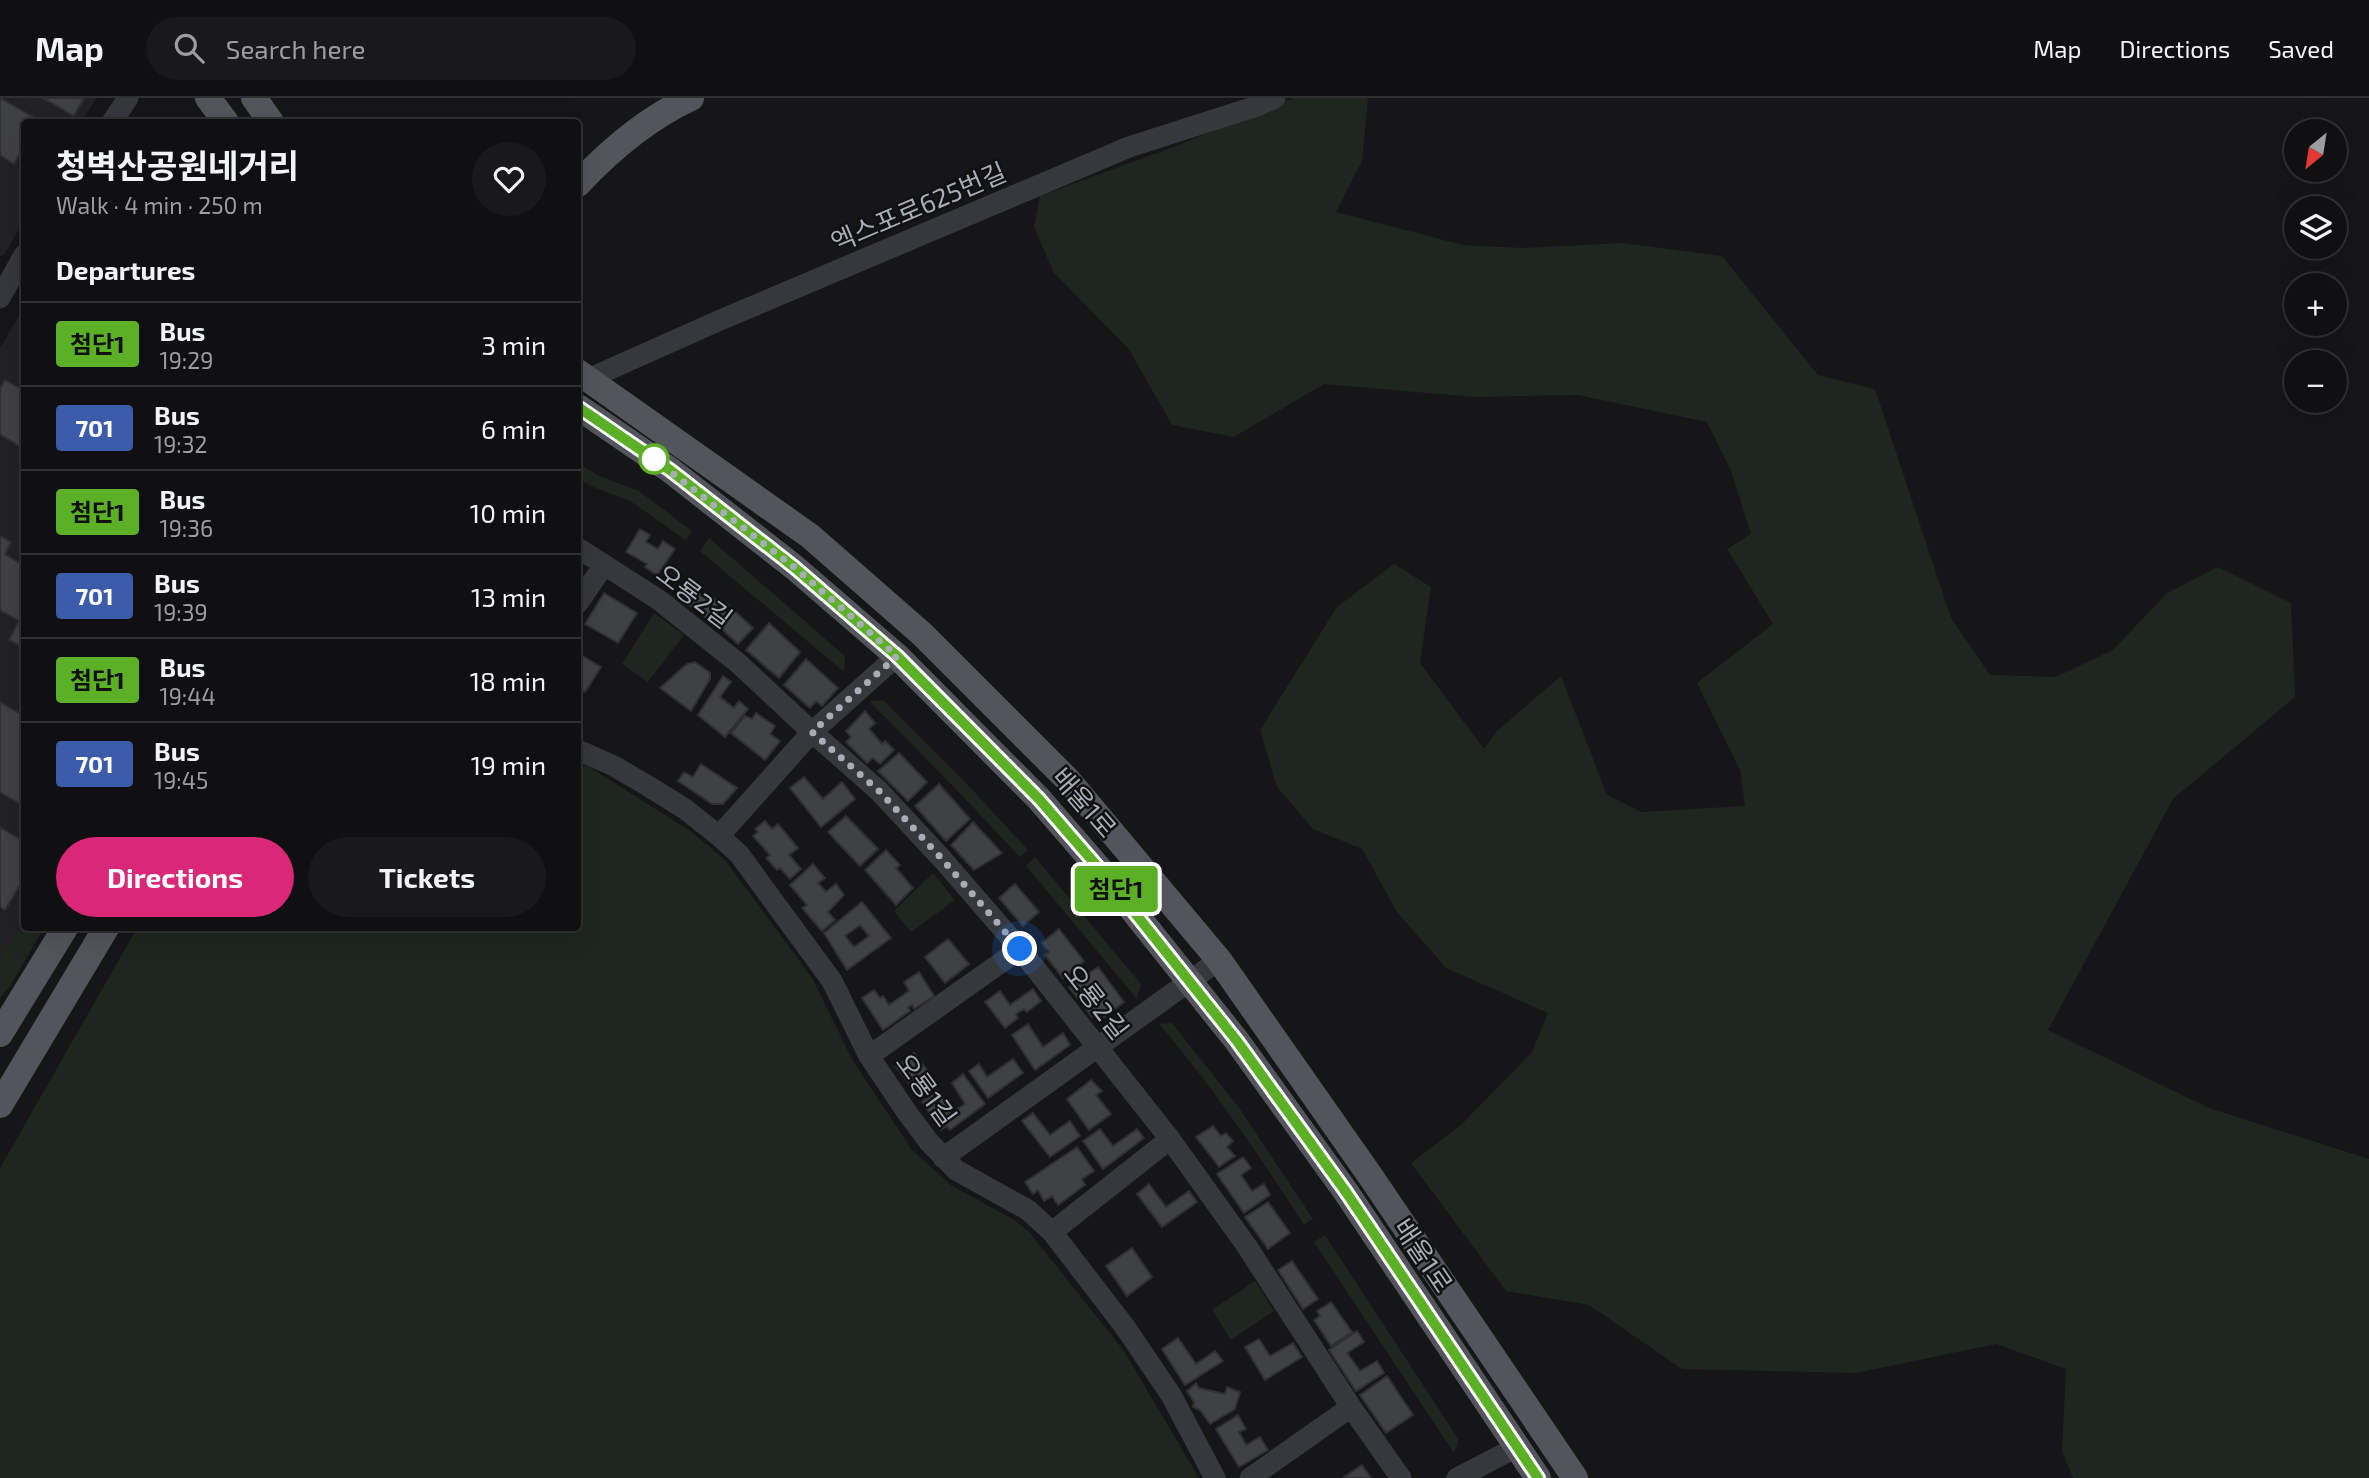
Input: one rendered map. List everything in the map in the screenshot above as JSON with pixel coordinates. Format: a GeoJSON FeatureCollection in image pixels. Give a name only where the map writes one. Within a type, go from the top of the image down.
{"type":"FeatureCollection","features":[{"type":"Feature","properties":{"kind":"main road"},"geometry":{"type":"LineString","coordinates":[[208,98],[224,119]]}},
{"type":"Feature","properties":{"kind":"main road"},"geometry":{"type":"LineString","coordinates":[[254,98],[269,119]]}},
{"type":"Feature","properties":{"kind":"main road"},"geometry":{"type":"LineString","coordinates":[[581,181],[601,159],[634,134],[691,98]]}},
{"type":"Feature","properties":{"kind":"main road","name":"배울1로"},"geometry":{"type":"LineString","coordinates":[[583,375],[810,536],[922,634],[1068,780],[1219,960],[1371,1177],[1575,1478]]}},
{"type":"Feature","properties":{"kind":"main road","name":"배울1로"},"geometry":{"type":"LineString","coordinates":[[581,409],[670,470],[794,567],[897,656],[1039,799],[1103,873],[1237,1041],[1346,1192],[1538,1478]]}},
{"type":"Feature","properties":{"kind":"main road"},"geometry":{"type":"LineString","coordinates":[[0,1034],[63,931]]}},
{"type":"Feature","properties":{"kind":"main road"},"geometry":{"type":"LineString","coordinates":[[0,1105],[104,931]]}},
{"type":"Feature","properties":{"kind":"street"},"geometry":{"type":"LineString","coordinates":[[113,119],[128,98]]}},
{"type":"Feature","properties":{"kind":"street","name":"엑스포로625번길"},"geometry":{"type":"LineString","coordinates":[[583,375],[718,321],[1129,147],[1275,98]]}},
{"type":"Feature","properties":{"kind":"street"},"geometry":{"type":"LineString","coordinates":[[0,298],[21,261]]}},
{"type":"Feature","properties":{"kind":"street","name":"오룡2길"},"geometry":{"type":"LineString","coordinates":[[581,550],[669,607],[738,663],[879,791],[943,860],[1020,949],[1170,1139],[1246,1245],[1351,1407],[1401,1478]]}},
{"type":"Feature","properties":{"kind":"street"},"geometry":{"type":"LineString","coordinates":[[581,599],[604,565]]}},
{"type":"Feature","properties":{"kind":"street"},"geometry":{"type":"LineString","coordinates":[[719,836],[812,732],[897,656]]}},
{"type":"Feature","properties":{"kind":"street","name":"오룡1길"},"geometry":{"type":"LineString","coordinates":[[581,751],[614,766],[685,809],[719,836],[750,869],[831,981],[869,1056],[908,1114],[956,1170],[1028,1210],[1052,1232],[1125,1327],[1171,1395],[1215,1478]]}},
{"type":"Feature","properties":{"kind":"street"},"geometry":{"type":"LineString","coordinates":[[869,1056],[1020,949]]}},
{"type":"Feature","properties":{"kind":"street"},"geometry":{"type":"LineString","coordinates":[[943,1158],[1219,960]]}},
{"type":"Feature","properties":{"kind":"street"},"geometry":{"type":"LineString","coordinates":[[1052,1232],[1170,1139]]}},
{"type":"Feature","properties":{"kind":"street"},"geometry":{"type":"LineString","coordinates":[[1250,1478],[1351,1407]]}},
{"type":"Feature","properties":{"kind":"street"},"geometry":{"type":"LineString","coordinates":[[1457,1478],[1517,1447]]}},
{"type":"Feature","properties":{"kind":"shaded area"},"geometry":{"type":"Polygon","coordinates":[[[0,98],[96,98],[84,119],[21,119],[21,225],[4,255],[0,256],[0,98]]]}},
{"type":"Feature","properties":{"kind":"shaded area"},"geometry":{"type":"Polygon","coordinates":[[[1293,98],[1368,98],[1362,161],[1336,212],[1463,245],[1523,248],[1622,243],[1722,256],[1818,375],[1875,389],[1951,618],[1990,675],[2056,677],[2113,650],[2167,593],[2218,567],[2291,603],[2295,697],[2173,799],[2048,1030],[2209,1108],[2369,1159],[2369,1478],[2073,1478],[2062,1451],[2066,1369],[1996,1344],[1856,1373],[1682,1369],[1589,1305],[1506,1291],[1411,1163],[1461,1125],[1532,1052],[1548,1013],[1446,968],[1397,912],[1362,849],[1313,829],[1277,787],[1260,730],[1337,607],[1394,564],[1431,587],[1420,663],[1484,749],[1497,731],[1561,676],[1607,795],[1641,812],[1745,806],[1740,770],[1697,683],[1773,624],[1727,549],[1751,534],[1731,471],[1707,422],[1578,395],[1474,397],[1324,384],[1234,437],[1172,425],[1128,348],[1054,273],[1034,227],[1040,196],[1176,146],[1293,98]]]}},
{"type":"Feature","properties":{"kind":"shaded area"},"geometry":{"type":"Polygon","coordinates":[[[21,312],[21,925],[0,960],[0,348],[21,312]]]}},
{"type":"Feature","properties":{"kind":"shaded area"},"geometry":{"type":"Polygon","coordinates":[[[581,464],[597,475],[639,491],[692,531],[686,540],[630,501],[581,480],[581,464]]]}},
{"type":"Feature","properties":{"kind":"shaded area"},"geometry":{"type":"Polygon","coordinates":[[[709,538],[845,656],[844,672],[700,551],[709,538]]]}},
{"type":"Feature","properties":{"kind":"shaded area"},"geometry":{"type":"Polygon","coordinates":[[[654,613],[684,635],[648,682],[622,664],[654,613]]]}},
{"type":"Feature","properties":{"kind":"shaded area"},"geometry":{"type":"Polygon","coordinates":[[[883,700],[1028,850],[1020,857],[869,701],[883,700]]]}},
{"type":"Feature","properties":{"kind":"shaded area"},"geometry":{"type":"Polygon","coordinates":[[[581,765],[588,766],[690,831],[725,860],[812,978],[853,1061],[912,1150],[951,1185],[1014,1220],[1030,1233],[1124,1351],[1199,1478],[0,1478],[0,1168],[135,931],[581,931],[581,765]]]}},
{"type":"Feature","properties":{"kind":"shaded area"},"geometry":{"type":"Polygon","coordinates":[[[1035,857],[1141,984],[1137,999],[1026,866],[1035,857]]]}},
{"type":"Feature","properties":{"kind":"shaded area"},"geometry":{"type":"Polygon","coordinates":[[[933,873],[955,900],[911,932],[894,911],[933,873]]]}},
{"type":"Feature","properties":{"kind":"shaded area"},"geometry":{"type":"Polygon","coordinates":[[[21,925],[21,931],[42,931],[0,998],[0,960],[21,925]]]}},
{"type":"Feature","properties":{"kind":"shaded area"},"geometry":{"type":"Polygon","coordinates":[[[1172,1023],[1240,1109],[1313,1219],[1304,1225],[1235,1122],[1159,1024],[1172,1023]]]}},
{"type":"Feature","properties":{"kind":"shaded area"},"geometry":{"type":"Polygon","coordinates":[[[1325,1235],[1459,1440],[1454,1453],[1314,1242],[1325,1235]]]}},
{"type":"Feature","properties":{"kind":"shaded area"},"geometry":{"type":"Polygon","coordinates":[[[1255,1281],[1274,1311],[1231,1340],[1212,1310],[1255,1281]]]}},
{"type":"Feature","properties":{"kind":"building"},"geometry":{"type":"Polygon","coordinates":[[[0,98],[37,119],[21,119],[21,151],[14,164],[0,155],[0,98]]]}},
{"type":"Feature","properties":{"kind":"building"},"geometry":{"type":"Polygon","coordinates":[[[43,98],[84,98],[74,116],[43,98]]]}},
{"type":"Feature","properties":{"kind":"building"},"geometry":{"type":"Polygon","coordinates":[[[5,380],[21,389],[21,447],[0,434],[0,389],[5,380]]]}},
{"type":"Feature","properties":{"kind":"building"},"geometry":{"type":"Polygon","coordinates":[[[640,529],[650,535],[646,542],[658,549],[663,541],[675,549],[657,575],[645,567],[647,564],[626,552],[640,529]]]}},
{"type":"Feature","properties":{"kind":"building"},"geometry":{"type":"Polygon","coordinates":[[[0,536],[11,542],[5,554],[21,564],[21,646],[9,640],[19,621],[0,610],[0,536]]]}},
{"type":"Feature","properties":{"kind":"building"},"geometry":{"type":"Polygon","coordinates":[[[687,584],[705,598],[708,594],[719,602],[708,619],[678,597],[687,584]]]}},
{"type":"Feature","properties":{"kind":"building"},"geometry":{"type":"Polygon","coordinates":[[[604,593],[637,613],[618,643],[585,624],[604,593]]]}},
{"type":"Feature","properties":{"kind":"building"},"geometry":{"type":"Polygon","coordinates":[[[727,604],[753,628],[738,644],[712,620],[727,604]]]}},
{"type":"Feature","properties":{"kind":"building"},"geometry":{"type":"Polygon","coordinates":[[[769,623],[800,652],[779,678],[746,650],[769,623]]]}},
{"type":"Feature","properties":{"kind":"building"},"geometry":{"type":"Polygon","coordinates":[[[581,655],[601,667],[585,692],[581,689],[581,655]]]}},
{"type":"Feature","properties":{"kind":"building"},"geometry":{"type":"Polygon","coordinates":[[[806,659],[838,688],[822,706],[816,701],[810,708],[784,685],[806,659]]]}},
{"type":"Feature","properties":{"kind":"building"},"geometry":{"type":"Polygon","coordinates":[[[695,662],[710,673],[710,679],[691,711],[660,688],[687,664],[695,662]]]}},
{"type":"Feature","properties":{"kind":"building"},"geometry":{"type":"Polygon","coordinates":[[[723,676],[731,682],[720,697],[734,708],[739,701],[748,709],[725,737],[698,715],[723,676]]]}},
{"type":"Feature","properties":{"kind":"building"},"geometry":{"type":"Polygon","coordinates":[[[0,702],[21,714],[21,804],[0,792],[0,702]]]}},
{"type":"Feature","properties":{"kind":"building"},"geometry":{"type":"Polygon","coordinates":[[[865,711],[875,723],[869,729],[882,744],[885,741],[894,750],[880,764],[873,758],[867,763],[846,742],[851,737],[846,731],[865,711]]]}},
{"type":"Feature","properties":{"kind":"building"},"geometry":{"type":"Polygon","coordinates":[[[756,713],[775,726],[770,734],[780,741],[765,760],[731,733],[745,716],[752,719],[756,713]]]}},
{"type":"Feature","properties":{"kind":"building"},"geometry":{"type":"Polygon","coordinates":[[[899,753],[927,782],[908,801],[878,771],[899,753]]]}},
{"type":"Feature","properties":{"kind":"building"},"geometry":{"type":"Polygon","coordinates":[[[701,764],[737,788],[723,804],[712,804],[678,781],[684,772],[693,777],[701,764]]]}},
{"type":"Feature","properties":{"kind":"building"},"geometry":{"type":"Polygon","coordinates":[[[804,777],[823,799],[842,782],[855,799],[821,827],[790,788],[804,777]]]}},
{"type":"Feature","properties":{"kind":"building"},"geometry":{"type":"Polygon","coordinates":[[[939,784],[970,819],[946,841],[915,806],[939,784]]]}},
{"type":"Feature","properties":{"kind":"building"},"geometry":{"type":"Polygon","coordinates":[[[846,816],[878,849],[860,866],[828,832],[846,816]]]}},
{"type":"Feature","properties":{"kind":"building"},"geometry":{"type":"Polygon","coordinates":[[[765,821],[772,829],[778,824],[798,848],[789,855],[801,869],[790,879],[766,858],[770,855],[753,836],[758,832],[755,829],[765,821]]]}},
{"type":"Feature","properties":{"kind":"building"},"geometry":{"type":"Polygon","coordinates":[[[973,822],[1002,853],[974,870],[951,845],[973,822]]]}},
{"type":"Feature","properties":{"kind":"building"},"geometry":{"type":"Polygon","coordinates":[[[0,827],[21,840],[21,883],[5,910],[0,907],[0,827]]]}},
{"type":"Feature","properties":{"kind":"building"},"geometry":{"type":"Polygon","coordinates":[[[886,850],[900,865],[896,868],[913,888],[896,905],[865,870],[886,850]]]}},
{"type":"Feature","properties":{"kind":"building"},"geometry":{"type":"Polygon","coordinates":[[[813,864],[825,878],[818,883],[826,892],[836,884],[844,895],[828,912],[835,920],[822,931],[802,908],[807,905],[790,885],[813,864]]]}},
{"type":"Feature","properties":{"kind":"building"},"geometry":{"type":"Polygon","coordinates":[[[1015,884],[1039,912],[1023,926],[999,898],[1015,884]]]}},
{"type":"Feature","properties":{"kind":"building"},"geometry":{"type":"Polygon","coordinates":[[[862,902],[891,938],[847,970],[824,933],[862,902]],[[860,925],[845,936],[854,947],[869,936],[860,925]]]}},
{"type":"Feature","properties":{"kind":"building"},"geometry":{"type":"Polygon","coordinates":[[[1059,929],[1084,961],[1063,978],[1045,955],[1049,952],[1042,943],[1059,929]]]}},
{"type":"Feature","properties":{"kind":"building"},"geometry":{"type":"Polygon","coordinates":[[[948,939],[969,964],[945,983],[925,957],[948,939]]]}},
{"type":"Feature","properties":{"kind":"building"},"geometry":{"type":"Polygon","coordinates":[[[1098,967],[1124,1002],[1104,1017],[1099,1011],[1092,1017],[1069,987],[1098,967]]]}},
{"type":"Feature","properties":{"kind":"building"},"geometry":{"type":"Polygon","coordinates":[[[919,972],[934,996],[914,1009],[912,1005],[908,1007],[910,1011],[883,1030],[862,998],[874,990],[880,998],[883,996],[889,1005],[909,991],[904,982],[919,972]]]}},
{"type":"Feature","properties":{"kind":"building"},"geometry":{"type":"Polygon","coordinates":[[[1033,989],[1041,1001],[1027,1012],[1024,1009],[1016,1014],[1018,1018],[1005,1028],[985,1002],[1000,991],[1010,1005],[1033,989]]]}},
{"type":"Feature","properties":{"kind":"building"},"geometry":{"type":"Polygon","coordinates":[[[1028,1024],[1043,1047],[1063,1033],[1070,1045],[1035,1070],[1012,1035],[1028,1024]]]}},
{"type":"Feature","properties":{"kind":"building"},"geometry":{"type":"Polygon","coordinates":[[[914,1053],[933,1078],[915,1091],[896,1067],[914,1053]]]}},
{"type":"Feature","properties":{"kind":"building"},"geometry":{"type":"Polygon","coordinates":[[[1013,1059],[1023,1073],[988,1098],[969,1071],[979,1064],[987,1077],[1013,1059]]]}},
{"type":"Feature","properties":{"kind":"building"},"geometry":{"type":"Polygon","coordinates":[[[963,1074],[985,1104],[950,1130],[946,1126],[941,1130],[922,1102],[937,1090],[954,1111],[965,1104],[952,1083],[963,1074]]]}},
{"type":"Feature","properties":{"kind":"building"},"geometry":{"type":"Polygon","coordinates":[[[1091,1080],[1102,1091],[1096,1095],[1111,1114],[1089,1130],[1067,1099],[1091,1080]]]}},
{"type":"Feature","properties":{"kind":"building"},"geometry":{"type":"Polygon","coordinates":[[[1033,1113],[1050,1135],[1070,1121],[1080,1136],[1050,1157],[1022,1121],[1033,1113]]]}},
{"type":"Feature","properties":{"kind":"building"},"geometry":{"type":"Polygon","coordinates":[[[1213,1126],[1221,1136],[1226,1133],[1233,1141],[1227,1147],[1235,1156],[1219,1167],[1196,1137],[1213,1126]]]}},
{"type":"Feature","properties":{"kind":"building"},"geometry":{"type":"Polygon","coordinates":[[[1100,1129],[1113,1146],[1137,1129],[1144,1138],[1103,1169],[1083,1141],[1100,1129]]]}},
{"type":"Feature","properties":{"kind":"building"},"geometry":{"type":"Polygon","coordinates":[[[1077,1147],[1094,1171],[1082,1179],[1085,1185],[1058,1205],[1052,1196],[1044,1201],[1038,1190],[1033,1194],[1025,1182],[1077,1147]]]}},
{"type":"Feature","properties":{"kind":"building"},"geometry":{"type":"Polygon","coordinates":[[[1243,1157],[1251,1168],[1241,1175],[1252,1191],[1264,1184],[1270,1195],[1244,1213],[1217,1174],[1243,1157]]]}},
{"type":"Feature","properties":{"kind":"building"},"geometry":{"type":"Polygon","coordinates":[[[1149,1184],[1166,1207],[1189,1191],[1197,1202],[1162,1227],[1137,1194],[1149,1184]]]}},
{"type":"Feature","properties":{"kind":"building"},"geometry":{"type":"Polygon","coordinates":[[[1268,1202],[1290,1233],[1268,1249],[1245,1217],[1268,1202]]]}},
{"type":"Feature","properties":{"kind":"building"},"geometry":{"type":"Polygon","coordinates":[[[1132,1248],[1152,1277],[1127,1296],[1106,1266],[1132,1248]]]}},
{"type":"Feature","properties":{"kind":"building"},"geometry":{"type":"Polygon","coordinates":[[[1292,1261],[1318,1299],[1303,1309],[1278,1270],[1292,1261]]]}},
{"type":"Feature","properties":{"kind":"building"},"geometry":{"type":"Polygon","coordinates":[[[1331,1302],[1352,1332],[1331,1346],[1314,1320],[1320,1316],[1317,1311],[1331,1302]]]}},
{"type":"Feature","properties":{"kind":"building"},"geometry":{"type":"Polygon","coordinates":[[[1357,1331],[1364,1342],[1347,1353],[1360,1371],[1377,1361],[1384,1373],[1356,1391],[1329,1350],[1357,1331]]]}},
{"type":"Feature","properties":{"kind":"building"},"geometry":{"type":"Polygon","coordinates":[[[1178,1338],[1196,1364],[1215,1351],[1223,1361],[1185,1385],[1162,1349],[1178,1338]]]}},
{"type":"Feature","properties":{"kind":"building"},"geometry":{"type":"Polygon","coordinates":[[[1259,1339],[1270,1356],[1293,1343],[1302,1357],[1265,1380],[1245,1347],[1259,1339]]]}},
{"type":"Feature","properties":{"kind":"building"},"geometry":{"type":"Polygon","coordinates":[[[1387,1376],[1413,1415],[1386,1433],[1360,1395],[1387,1376]]]}},
{"type":"Feature","properties":{"kind":"building"},"geometry":{"type":"Polygon","coordinates":[[[1196,1383],[1199,1388],[1225,1394],[1227,1387],[1240,1392],[1235,1409],[1210,1424],[1200,1410],[1193,1407],[1194,1402],[1187,1391],[1196,1383]]]}},
{"type":"Feature","properties":{"kind":"building"},"geometry":{"type":"Polygon","coordinates":[[[1238,1415],[1246,1429],[1239,1432],[1246,1445],[1260,1437],[1268,1450],[1239,1467],[1216,1429],[1238,1415]]]}},
{"type":"Feature","properties":{"kind":"building"},"geometry":{"type":"Polygon","coordinates":[[[1362,1465],[1371,1478],[1343,1478],[1362,1465]]]}},
{"type":"Feature","properties":{"kind":"bus line","name":"첨단1"},"geometry":{"type":"LineString","coordinates":[[581,409],[670,470],[794,567],[897,656],[1039,799],[1103,873],[1237,1041],[1346,1192],[1538,1478]]}},
{"type":"Feature","properties":{"kind":"route"},"geometry":{"type":"LineString","coordinates":[[654,459],[649,455],[794,567],[897,656],[812,732],[879,791],[1020,949]]}}]}
